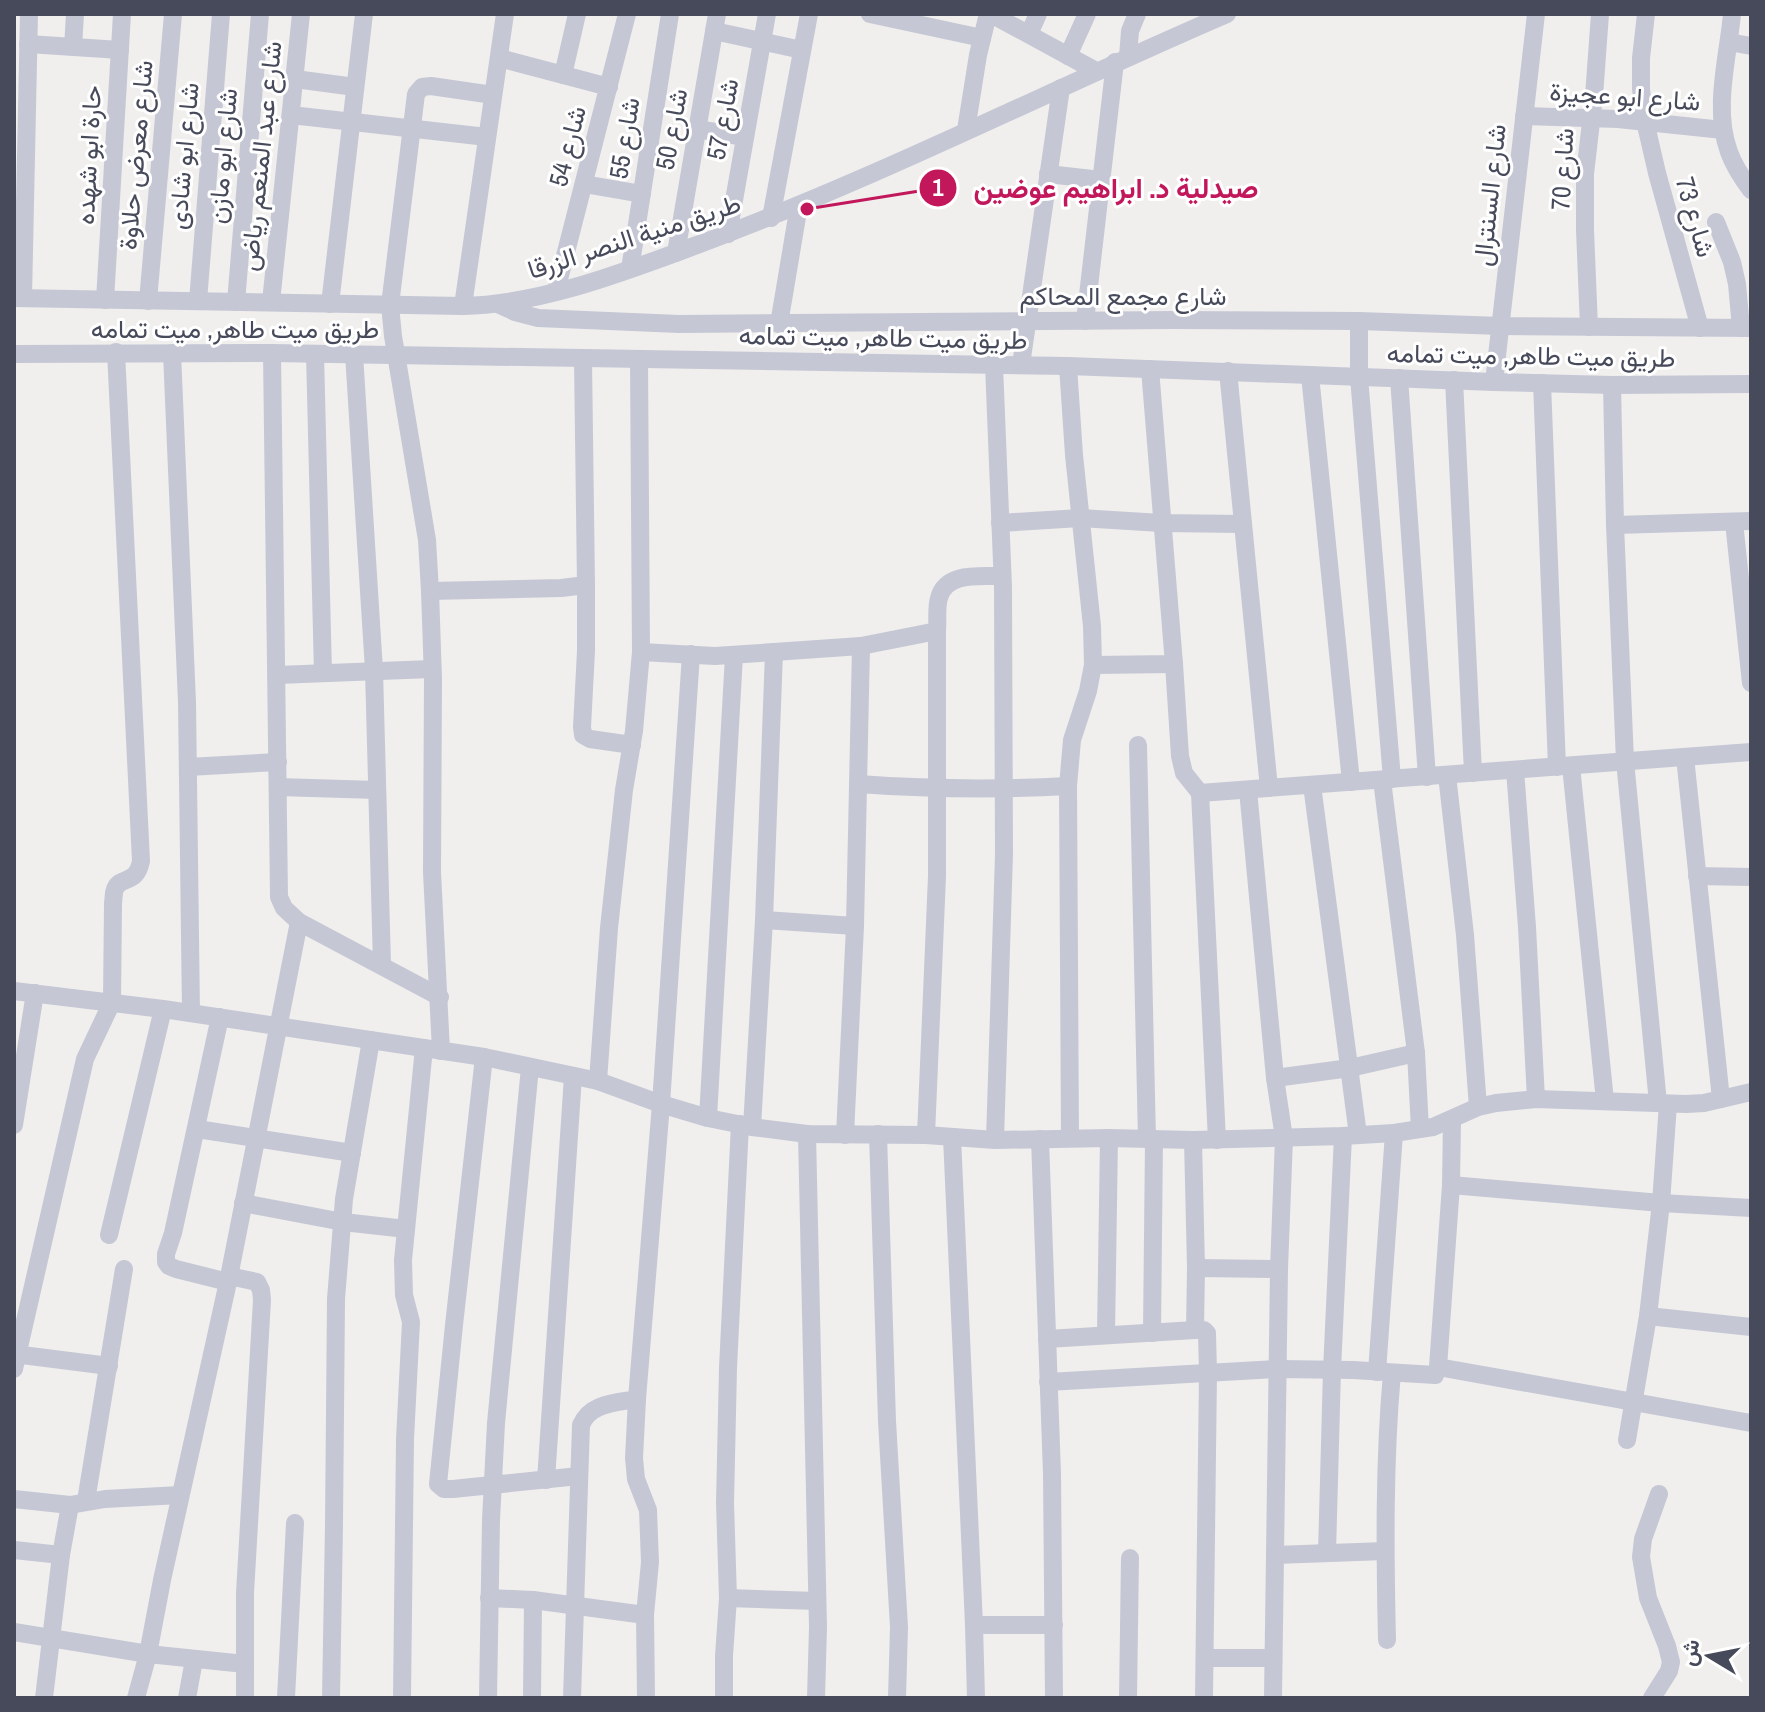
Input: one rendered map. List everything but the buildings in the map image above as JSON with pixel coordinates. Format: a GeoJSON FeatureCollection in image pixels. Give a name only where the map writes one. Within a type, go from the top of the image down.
{"type":"FeatureCollection","features":[{"type":"Feature","properties":{"kind":"street"},"geometry":{"type":"LineString","coordinates":[[19,298],[29,14]]}},
{"type":"Feature","properties":{"kind":"street"},"geometry":{"type":"LineString","coordinates":[[73,47],[75,14]]}},
{"type":"Feature","properties":{"kind":"street","name":"حارة ابو شهده"},"geometry":{"type":"LineString","coordinates":[[105,300],[122,14]]}},
{"type":"Feature","properties":{"kind":"street","name":"شارع معرض حلاوة"},"geometry":{"type":"LineString","coordinates":[[148,301],[173,14]]}},
{"type":"Feature","properties":{"kind":"street","name":"شارع ابو شادى"},"geometry":{"type":"LineString","coordinates":[[198,301],[221,14]]}},
{"type":"Feature","properties":{"kind":"street","name":"شارع ابو مازن"},"geometry":{"type":"LineString","coordinates":[[236,302],[260,14]]}},
{"type":"Feature","properties":{"kind":"street","name":"شارع عبد المنعم رياض"},"geometry":{"type":"LineString","coordinates":[[271,302],[301,14]]}},
{"type":"Feature","properties":{"kind":"street"},"geometry":{"type":"LineString","coordinates":[[330,304],[364,14]]}},
{"type":"Feature","properties":{"kind":"street"},"geometry":{"type":"LineString","coordinates":[[463,306],[505,14]]}},
{"type":"Feature","properties":{"kind":"street"},"geometry":{"type":"LineString","coordinates":[[563,75],[577,14]]}},
{"type":"Feature","properties":{"kind":"street","name":"شارع 54"},"geometry":{"type":"LineString","coordinates":[[556,291],[627,14]]}},
{"type":"Feature","properties":{"kind":"street","name":"شارع 55"},"geometry":{"type":"LineString","coordinates":[[630,269],[670,14]]}},
{"type":"Feature","properties":{"kind":"street","name":"شارع 57"},"geometry":{"type":"LineString","coordinates":[[728,234],[767,14]]}},
{"type":"Feature","properties":{"kind":"street"},"geometry":{"type":"LineString","coordinates":[[771,218],[809,14]]}},
{"type":"Feature","properties":{"kind":"street"},"geometry":{"type":"LineString","coordinates":[[870,14],[936,21],[982,38]]}},
{"type":"Feature","properties":{"kind":"street"},"geometry":{"type":"LineString","coordinates":[[966,130],[982,38],[990,14],[1096,71]]}},
{"type":"Feature","properties":{"kind":"street"},"geometry":{"type":"LineString","coordinates":[[1029,34],[1038,14]]}},
{"type":"Feature","properties":{"kind":"street"},"geometry":{"type":"LineString","coordinates":[[1068,56],[1087,14]]}},
{"type":"Feature","properties":{"kind":"street"},"geometry":{"type":"LineString","coordinates":[[1085,321],[1101,180],[1121,59],[1137,14]]}},
{"type":"Feature","properties":{"kind":"street","name":"طريق منية النصر الزرقا"},"geometry":{"type":"LineString","coordinates":[[19,298],[463,306],[528,299],[630,269],[771,218],[1227,14]]}},
{"type":"Feature","properties":{"kind":"street","name":"شارع السنترال"},"geometry":{"type":"LineString","coordinates":[[1494,382],[1536,14]]}},
{"type":"Feature","properties":{"kind":"street","name":"شارع 70"},"geometry":{"type":"LineString","coordinates":[[1589,327],[1584,202],[1600,14]]}},
{"type":"Feature","properties":{"kind":"street","name":"شارع 73"},"geometry":{"type":"LineString","coordinates":[[1646,14],[1641,58],[1645,121],[1700,328]]}},
{"type":"Feature","properties":{"kind":"street"},"geometry":{"type":"LineString","coordinates":[[1732,14],[1722,103],[1723,130],[1729,153],[1751,190]]}},
{"type":"Feature","properties":{"kind":"street"},"geometry":{"type":"LineString","coordinates":[[716,22],[762,41],[802,50]]}},
{"type":"Feature","properties":{"kind":"street","name":"شارع 50"},"geometry":{"type":"LineString","coordinates":[[676,253],[716,22]]}},
{"type":"Feature","properties":{"kind":"street"},"geometry":{"type":"LineString","coordinates":[[1729,42],[1751,46]]}},
{"type":"Feature","properties":{"kind":"street"},"geometry":{"type":"LineString","coordinates":[[28,44],[120,50]]}},
{"type":"Feature","properties":{"kind":"street"},"geometry":{"type":"LineString","coordinates":[[499,58],[609,87]]}},
{"type":"Feature","properties":{"kind":"street"},"geometry":{"type":"LineString","coordinates":[[295,79],[355,87]]}},
{"type":"Feature","properties":{"kind":"street"},"geometry":{"type":"LineString","coordinates":[[402,1698],[405,1439],[411,1322],[404,1295],[403,1260],[440,997],[432,872],[433,679],[427,540],[390,305],[414,98],[422,87],[431,86],[493,95]]}},
{"type":"Feature","properties":{"kind":"street"},"geometry":{"type":"LineString","coordinates":[[1021,365],[1061,88]]}},
{"type":"Feature","properties":{"kind":"street"},"geometry":{"type":"LineString","coordinates":[[291,115],[487,137]]}},
{"type":"Feature","properties":{"kind":"street","name":"شارع ابو عجيزة"},"geometry":{"type":"LineString","coordinates":[[1524,116],[1591,117],[1723,130]]}},
{"type":"Feature","properties":{"kind":"street"},"geometry":{"type":"LineString","coordinates":[[697,129],[745,137]]}},
{"type":"Feature","properties":{"kind":"street"},"geometry":{"type":"LineString","coordinates":[[1729,153],[1751,154]]}},
{"type":"Feature","properties":{"kind":"street"},"geometry":{"type":"LineString","coordinates":[[1048,174],[1101,180]]}},
{"type":"Feature","properties":{"kind":"street"},"geometry":{"type":"LineString","coordinates":[[584,184],[642,194]]}},
{"type":"Feature","properties":{"kind":"street"},"geometry":{"type":"LineString","coordinates":[[779,324],[799,205]]}},
{"type":"Feature","properties":{"kind":"street"},"geometry":{"type":"LineString","coordinates":[[1716,222],[1732,262],[1746,328]]}},
{"type":"Feature","properties":{"kind":"street","name":"شارع مجمع المحاكم"},"geometry":{"type":"LineString","coordinates":[[498,304],[538,318],[679,324],[1187,320],[1746,328]]}},
{"type":"Feature","properties":{"kind":"street"},"geometry":{"type":"LineString","coordinates":[[1359,321],[1359,377],[1387,779],[1416,1053],[1420,1129]]}},
{"type":"Feature","properties":{"kind":"street"},"geometry":{"type":"LineString","coordinates":[[109,1366],[15,1359],[85,1059],[112,1002],[115,889],[120,883],[135,877],[141,861],[116,352]]}},
{"type":"Feature","properties":{"kind":"street"},"geometry":{"type":"LineString","coordinates":[[172,353],[186,686],[191,1013]]}},
{"type":"Feature","properties":{"kind":"street"},"geometry":{"type":"LineString","coordinates":[[272,353],[279,897],[284,908],[299,922],[440,997]]}},
{"type":"Feature","properties":{"kind":"street","name":"طريق ميت طاهر, ميت تمامه"},"geometry":{"type":"LineString","coordinates":[[14,354],[272,353],[1021,365],[1494,382],[1751,384]]}},
{"type":"Feature","properties":{"kind":"street"},"geometry":{"type":"LineString","coordinates":[[315,354],[323,673]]}},
{"type":"Feature","properties":{"kind":"street"},"geometry":{"type":"LineString","coordinates":[[354,354],[374,670],[382,965]]}},
{"type":"Feature","properties":{"kind":"street"},"geometry":{"type":"LineString","coordinates":[[583,359],[586,585],[583,735],[590,739],[632,745]]}},
{"type":"Feature","properties":{"kind":"street"},"geometry":{"type":"LineString","coordinates":[[598,1081],[609,928],[641,652],[639,360]]}},
{"type":"Feature","properties":{"kind":"street"},"geometry":{"type":"LineString","coordinates":[[994,365],[1002,576],[1004,789],[995,1140]]}},
{"type":"Feature","properties":{"kind":"street"},"geometry":{"type":"LineString","coordinates":[[1068,366],[1093,665],[1072,740],[1068,786],[1070,1138]]}},
{"type":"Feature","properties":{"kind":"street"},"geometry":{"type":"LineString","coordinates":[[1150,369],[1180,756],[1184,773],[1200,793],[1217,1140]]}},
{"type":"Feature","properties":{"kind":"street"},"geometry":{"type":"LineString","coordinates":[[1228,371],[1269,788]]}},
{"type":"Feature","properties":{"kind":"street"},"geometry":{"type":"LineString","coordinates":[[1310,375],[1351,782]]}},
{"type":"Feature","properties":{"kind":"street"},"geometry":{"type":"LineString","coordinates":[[1399,378],[1427,777]]}},
{"type":"Feature","properties":{"kind":"street"},"geometry":{"type":"LineString","coordinates":[[1454,380],[1473,773]]}},
{"type":"Feature","properties":{"kind":"street"},"geometry":{"type":"LineString","coordinates":[[1542,383],[1564,766],[1605,1101]]}},
{"type":"Feature","properties":{"kind":"street"},"geometry":{"type":"LineString","coordinates":[[1612,385],[1625,761],[1663,1104],[1661,1203],[1648,1316],[1627,1440]]}},
{"type":"Feature","properties":{"kind":"street"},"geometry":{"type":"LineString","coordinates":[[1000,523],[1080,518],[1243,524]]}},
{"type":"Feature","properties":{"kind":"street"},"geometry":{"type":"LineString","coordinates":[[1615,525],[1742,522],[1751,683]]}},
{"type":"Feature","properties":{"kind":"street"},"geometry":{"type":"LineString","coordinates":[[926,1135],[937,876],[939,595],[947,584],[961,577],[1002,576]]}},
{"type":"Feature","properties":{"kind":"street"},"geometry":{"type":"LineString","coordinates":[[430,591],[586,585]]}},
{"type":"Feature","properties":{"kind":"street"},"geometry":{"type":"LineString","coordinates":[[641,652],[734,655],[861,646],[937,631]]}},
{"type":"Feature","properties":{"kind":"street"},"geometry":{"type":"LineString","coordinates":[[845,1135],[855,926],[861,646]]}},
{"type":"Feature","properties":{"kind":"street"},"geometry":{"type":"LineString","coordinates":[[724,1698],[728,1598],[725,1503],[727,1383],[764,920],[774,652]]}},
{"type":"Feature","properties":{"kind":"street"},"geometry":{"type":"LineString","coordinates":[[646,1698],[645,1615],[650,1562],[648,1510],[636,1479],[634,1458],[691,654]]}},
{"type":"Feature","properties":{"kind":"street"},"geometry":{"type":"LineString","coordinates":[[708,1118],[734,655]]}},
{"type":"Feature","properties":{"kind":"street"},"geometry":{"type":"LineString","coordinates":[[1093,665],[1174,664]]}},
{"type":"Feature","properties":{"kind":"street"},"geometry":{"type":"LineString","coordinates":[[277,675],[432,669]]}},
{"type":"Feature","properties":{"kind":"street"},"geometry":{"type":"LineString","coordinates":[[1138,745],[1151,1139],[1152,1333]]}},
{"type":"Feature","properties":{"kind":"street"},"geometry":{"type":"LineString","coordinates":[[1200,793],[1751,752]]}},
{"type":"Feature","properties":{"kind":"street"},"geometry":{"type":"LineString","coordinates":[[1685,757],[1721,1099]]}},
{"type":"Feature","properties":{"kind":"street"},"geometry":{"type":"LineString","coordinates":[[188,767],[278,762]]}},
{"type":"Feature","properties":{"kind":"street"},"geometry":{"type":"LineString","coordinates":[[1515,770],[1536,1099]]}},
{"type":"Feature","properties":{"kind":"street"},"geometry":{"type":"LineString","coordinates":[[1447,775],[1465,935],[1478,1107]]}},
{"type":"Feature","properties":{"kind":"street"},"geometry":{"type":"LineString","coordinates":[[858,784],[937,789],[1068,786]]}},
{"type":"Feature","properties":{"kind":"street"},"geometry":{"type":"LineString","coordinates":[[1312,785],[1350,1068],[1351,1136],[1332,1370],[1327,1553]]}},
{"type":"Feature","properties":{"kind":"street"},"geometry":{"type":"LineString","coordinates":[[278,787],[377,790]]}},
{"type":"Feature","properties":{"kind":"street"},"geometry":{"type":"LineString","coordinates":[[1248,790],[1275,1078],[1284,1138],[1279,1269],[1273,1698]]}},
{"type":"Feature","properties":{"kind":"street"},"geometry":{"type":"LineString","coordinates":[[1697,876],[1751,877]]}},
{"type":"Feature","properties":{"kind":"street"},"geometry":{"type":"LineString","coordinates":[[764,920],[855,926]]}},
{"type":"Feature","properties":{"kind":"street"},"geometry":{"type":"LineString","coordinates":[[136,1698],[229,1279],[299,922]]}},
{"type":"Feature","properties":{"kind":"street"},"geometry":{"type":"LineString","coordinates":[[14,991],[220,1017],[484,1057],[598,1081],[708,1118],[807,1134],[926,1135],[995,1140],[1217,1140],[1351,1136],[1433,1127],[1478,1107],[1496,1103],[1536,1099],[1704,1103],[1751,1092]]}},
{"type":"Feature","properties":{"kind":"street"},"geometry":{"type":"LineString","coordinates":[[14,1125],[35,993]]}},
{"type":"Feature","properties":{"kind":"street"},"geometry":{"type":"LineString","coordinates":[[109,1235],[163,1009]]}},
{"type":"Feature","properties":{"kind":"street"},"geometry":{"type":"LineString","coordinates":[[220,1017],[166,1262],[176,1269],[257,1282],[261,1290],[245,1593],[245,1698]]}},
{"type":"Feature","properties":{"kind":"street"},"geometry":{"type":"LineString","coordinates":[[331,1698],[336,1299],[344,1199],[371,1040]]}},
{"type":"Feature","properties":{"kind":"street"},"geometry":{"type":"LineString","coordinates":[[1275,1078],[1350,1068],[1416,1053]]}},
{"type":"Feature","properties":{"kind":"street"},"geometry":{"type":"LineString","coordinates":[[484,1057],[438,1484],[444,1489],[579,1476]]}},
{"type":"Feature","properties":{"kind":"street"},"geometry":{"type":"LineString","coordinates":[[488,1698],[496,1423],[530,1067]]}},
{"type":"Feature","properties":{"kind":"street"},"geometry":{"type":"LineString","coordinates":[[546,1480],[573,1076]]}},
{"type":"Feature","properties":{"kind":"street"},"geometry":{"type":"LineString","coordinates":[[1048,1382],[1278,1369],[1435,1375],[1451,1185],[1452,1120]]}},
{"type":"Feature","properties":{"kind":"street"},"geometry":{"type":"LineString","coordinates":[[197,1129],[352,1153]]}},
{"type":"Feature","properties":{"kind":"street"},"geometry":{"type":"LineString","coordinates":[[1387,1640],[1385,1551],[1388,1421],[1385,1372],[1394,1133]]}},
{"type":"Feature","properties":{"kind":"street"},"geometry":{"type":"LineString","coordinates":[[807,1134],[818,1627],[816,1698]]}},
{"type":"Feature","properties":{"kind":"street"},"geometry":{"type":"LineString","coordinates":[[878,1134],[887,1421],[899,1627],[897,1698]]}},
{"type":"Feature","properties":{"kind":"street"},"geometry":{"type":"LineString","coordinates":[[952,1137],[976,1698]]}},
{"type":"Feature","properties":{"kind":"street"},"geometry":{"type":"LineString","coordinates":[[1106,1335],[1109,1138]]}},
{"type":"Feature","properties":{"kind":"street"},"geometry":{"type":"LineString","coordinates":[[1040,1139],[1054,1698]]}},
{"type":"Feature","properties":{"kind":"street"},"geometry":{"type":"LineString","coordinates":[[1193,1140],[1195,1330]]}},
{"type":"Feature","properties":{"kind":"street"},"geometry":{"type":"LineString","coordinates":[[1451,1185],[1751,1208]]}},
{"type":"Feature","properties":{"kind":"street"},"geometry":{"type":"LineString","coordinates":[[243,1203],[343,1222],[406,1229]]}},
{"type":"Feature","properties":{"kind":"street"},"geometry":{"type":"LineString","coordinates":[[1196,1268],[1279,1269]]}},
{"type":"Feature","properties":{"kind":"street"},"geometry":{"type":"LineString","coordinates":[[44,1698],[61,1555],[78,1503],[109,1366],[124,1269]]}},
{"type":"Feature","properties":{"kind":"street"},"geometry":{"type":"LineString","coordinates":[[1648,1316],[1751,1327]]}},
{"type":"Feature","properties":{"kind":"street"},"geometry":{"type":"LineString","coordinates":[[1047,1339],[1195,1330],[1207,1333],[1204,1698]]}},
{"type":"Feature","properties":{"kind":"street"},"geometry":{"type":"LineString","coordinates":[[1438,1367],[1751,1423]]}},
{"type":"Feature","properties":{"kind":"street"},"geometry":{"type":"LineString","coordinates":[[572,1698],[581,1425],[585,1415],[597,1407],[637,1399]]}},
{"type":"Feature","properties":{"kind":"street"},"geometry":{"type":"LineString","coordinates":[[1652,1698],[1669,1671],[1671,1662],[1648,1598],[1641,1557],[1643,1539],[1659,1494]]}},
{"type":"Feature","properties":{"kind":"street"},"geometry":{"type":"LineString","coordinates":[[14,1499],[78,1503],[180,1495]]}},
{"type":"Feature","properties":{"kind":"street"},"geometry":{"type":"LineString","coordinates":[[286,1698],[295,1523]]}},
{"type":"Feature","properties":{"kind":"street"},"geometry":{"type":"LineString","coordinates":[[14,1550],[61,1555]]}},
{"type":"Feature","properties":{"kind":"street"},"geometry":{"type":"LineString","coordinates":[[1275,1555],[1385,1551]]}},
{"type":"Feature","properties":{"kind":"street"},"geometry":{"type":"LineString","coordinates":[[1128,1698],[1130,1558]]}},
{"type":"Feature","properties":{"kind":"street"},"geometry":{"type":"LineString","coordinates":[[489,1598],[533,1600],[645,1615]]}},
{"type":"Feature","properties":{"kind":"street"},"geometry":{"type":"LineString","coordinates":[[728,1598],[817,1601]]}},
{"type":"Feature","properties":{"kind":"street"},"geometry":{"type":"LineString","coordinates":[[532,1698],[533,1600]]}},
{"type":"Feature","properties":{"kind":"street"},"geometry":{"type":"LineString","coordinates":[[974,1625],[1054,1625]]}},
{"type":"Feature","properties":{"kind":"street"},"geometry":{"type":"LineString","coordinates":[[14,1632],[148,1654],[245,1664]]}},
{"type":"Feature","properties":{"kind":"street"},"geometry":{"type":"LineString","coordinates":[[1205,1658],[1273,1658]]}},
{"type":"Feature","properties":{"kind":"street"},"geometry":{"type":"LineString","coordinates":[[187,1698],[194,1660]]}},
{"type":"Feature","properties":{"kind":"place","name":"صيدلية د. ابراهيم عوضين"},"geometry":{"type":"Point","coordinates":[807,209]}}]}
